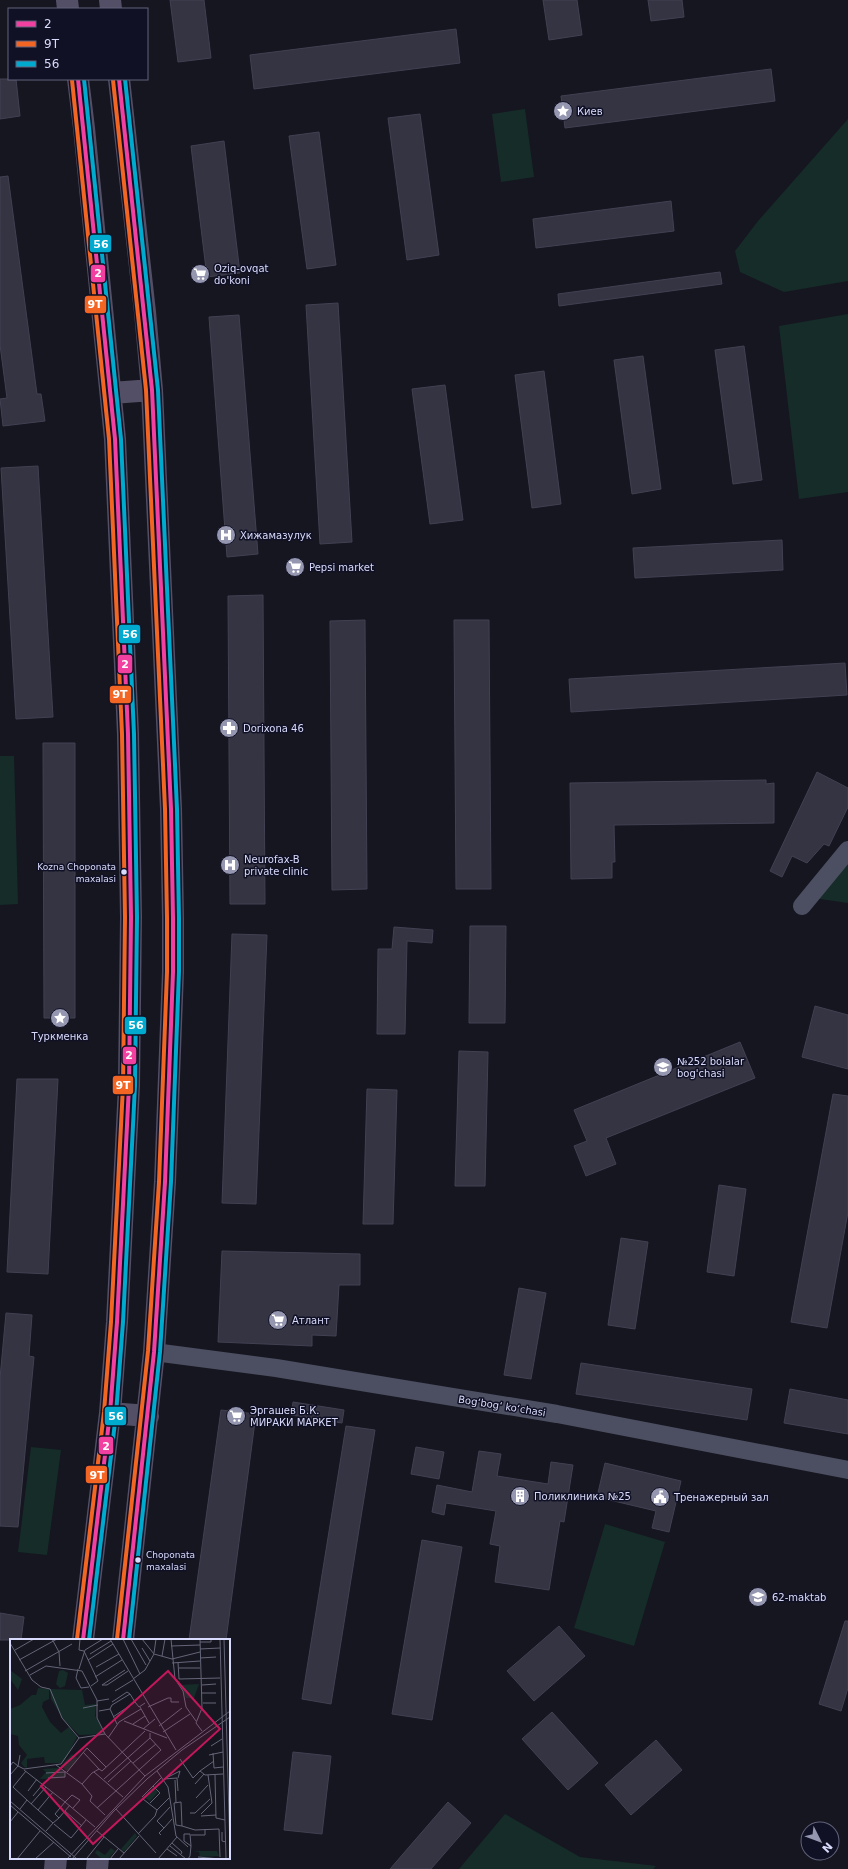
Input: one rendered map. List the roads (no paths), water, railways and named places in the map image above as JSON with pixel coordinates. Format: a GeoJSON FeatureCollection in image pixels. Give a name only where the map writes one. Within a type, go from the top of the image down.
{"type":"FeatureCollection","features":[{"type":"Feature","properties":{"kind":"main road"},"geometry":{"type":"LineString","coordinates":[[78,80],[112,393],[116,447],[128,734],[131,924],[130,1086],[117,1322],[110,1413],[83,1639]]}},
{"type":"Feature","properties":{"kind":"main road"},"geometry":{"type":"LineString","coordinates":[[119,80],[145,312],[152,390],[171,801],[173,918],[165,1167],[154,1352],[123,1639]]}},
{"type":"Feature","properties":{"kind":"main road"},"geometry":{"type":"LineString","coordinates":[[112,393],[152,390]]}},
{"type":"Feature","properties":{"kind":"main road"},"geometry":{"type":"LineString","coordinates":[[110,1413],[148,1416]]}},
{"type":"Feature","properties":{"kind":"main road"},"geometry":{"type":"LineString","coordinates":[[55,1869],[56,1859]]}},
{"type":"Feature","properties":{"kind":"main road"},"geometry":{"type":"LineString","coordinates":[[97,1869],[98,1859]]}},
{"type":"Feature","properties":{"kind":"street"},"geometry":{"type":"LineString","coordinates":[[802,906],[848,850]]}},
{"type":"Feature","properties":{"kind":"street","name":"Bogʻbogʻ koʻchasi"},"geometry":{"type":"LineString","coordinates":[[154,1352],[276,1368],[557,1414],[848,1470]]}},
{"type":"Feature","properties":{"kind":"place","name":"Киев"},"geometry":{"type":"Point","coordinates":[563,111]}},
{"type":"Feature","properties":{"kind":"place","name":"Oziq-ovqat do'koni"},"geometry":{"type":"Point","coordinates":[200,274]}},
{"type":"Feature","properties":{"kind":"place","name":"Хижамазулук"},"geometry":{"type":"Point","coordinates":[226,535]}},
{"type":"Feature","properties":{"kind":"place","name":"Pepsi market"},"geometry":{"type":"Point","coordinates":[295,567]}},
{"type":"Feature","properties":{"kind":"place","name":"Dorixona 46"},"geometry":{"type":"Point","coordinates":[229,728]}},
{"type":"Feature","properties":{"kind":"place","name":"Neurofax-B private clinic"},"geometry":{"type":"Point","coordinates":[230,865]}},
{"type":"Feature","properties":{"kind":"place","name":"Kozna Choponata maxalasi"},"geometry":{"type":"Point","coordinates":[124,872]}},
{"type":"Feature","properties":{"kind":"place","name":"Туркменка"},"geometry":{"type":"Point","coordinates":[60,1018]}},
{"type":"Feature","properties":{"kind":"place","name":"№252 bolalar bog'chasi"},"geometry":{"type":"Point","coordinates":[663,1067]}},
{"type":"Feature","properties":{"kind":"place","name":"Атлант"},"geometry":{"type":"Point","coordinates":[278,1320]}},
{"type":"Feature","properties":{"kind":"place","name":"Эргашев Б.К. МИРАКИ МАРКЕТ"},"geometry":{"type":"Point","coordinates":[236,1416]}},
{"type":"Feature","properties":{"kind":"place","name":"Поликлиника №25"},"geometry":{"type":"Point","coordinates":[520,1496]}},
{"type":"Feature","properties":{"kind":"place","name":"Тренажерный зал"},"geometry":{"type":"Point","coordinates":[660,1497]}},
{"type":"Feature","properties":{"kind":"place","name":"Choponata maxalasi"},"geometry":{"type":"Point","coordinates":[138,1560]}},
{"type":"Feature","properties":{"kind":"place","name":"62-maktab"},"geometry":{"type":"Point","coordinates":[758,1597]}}]}
